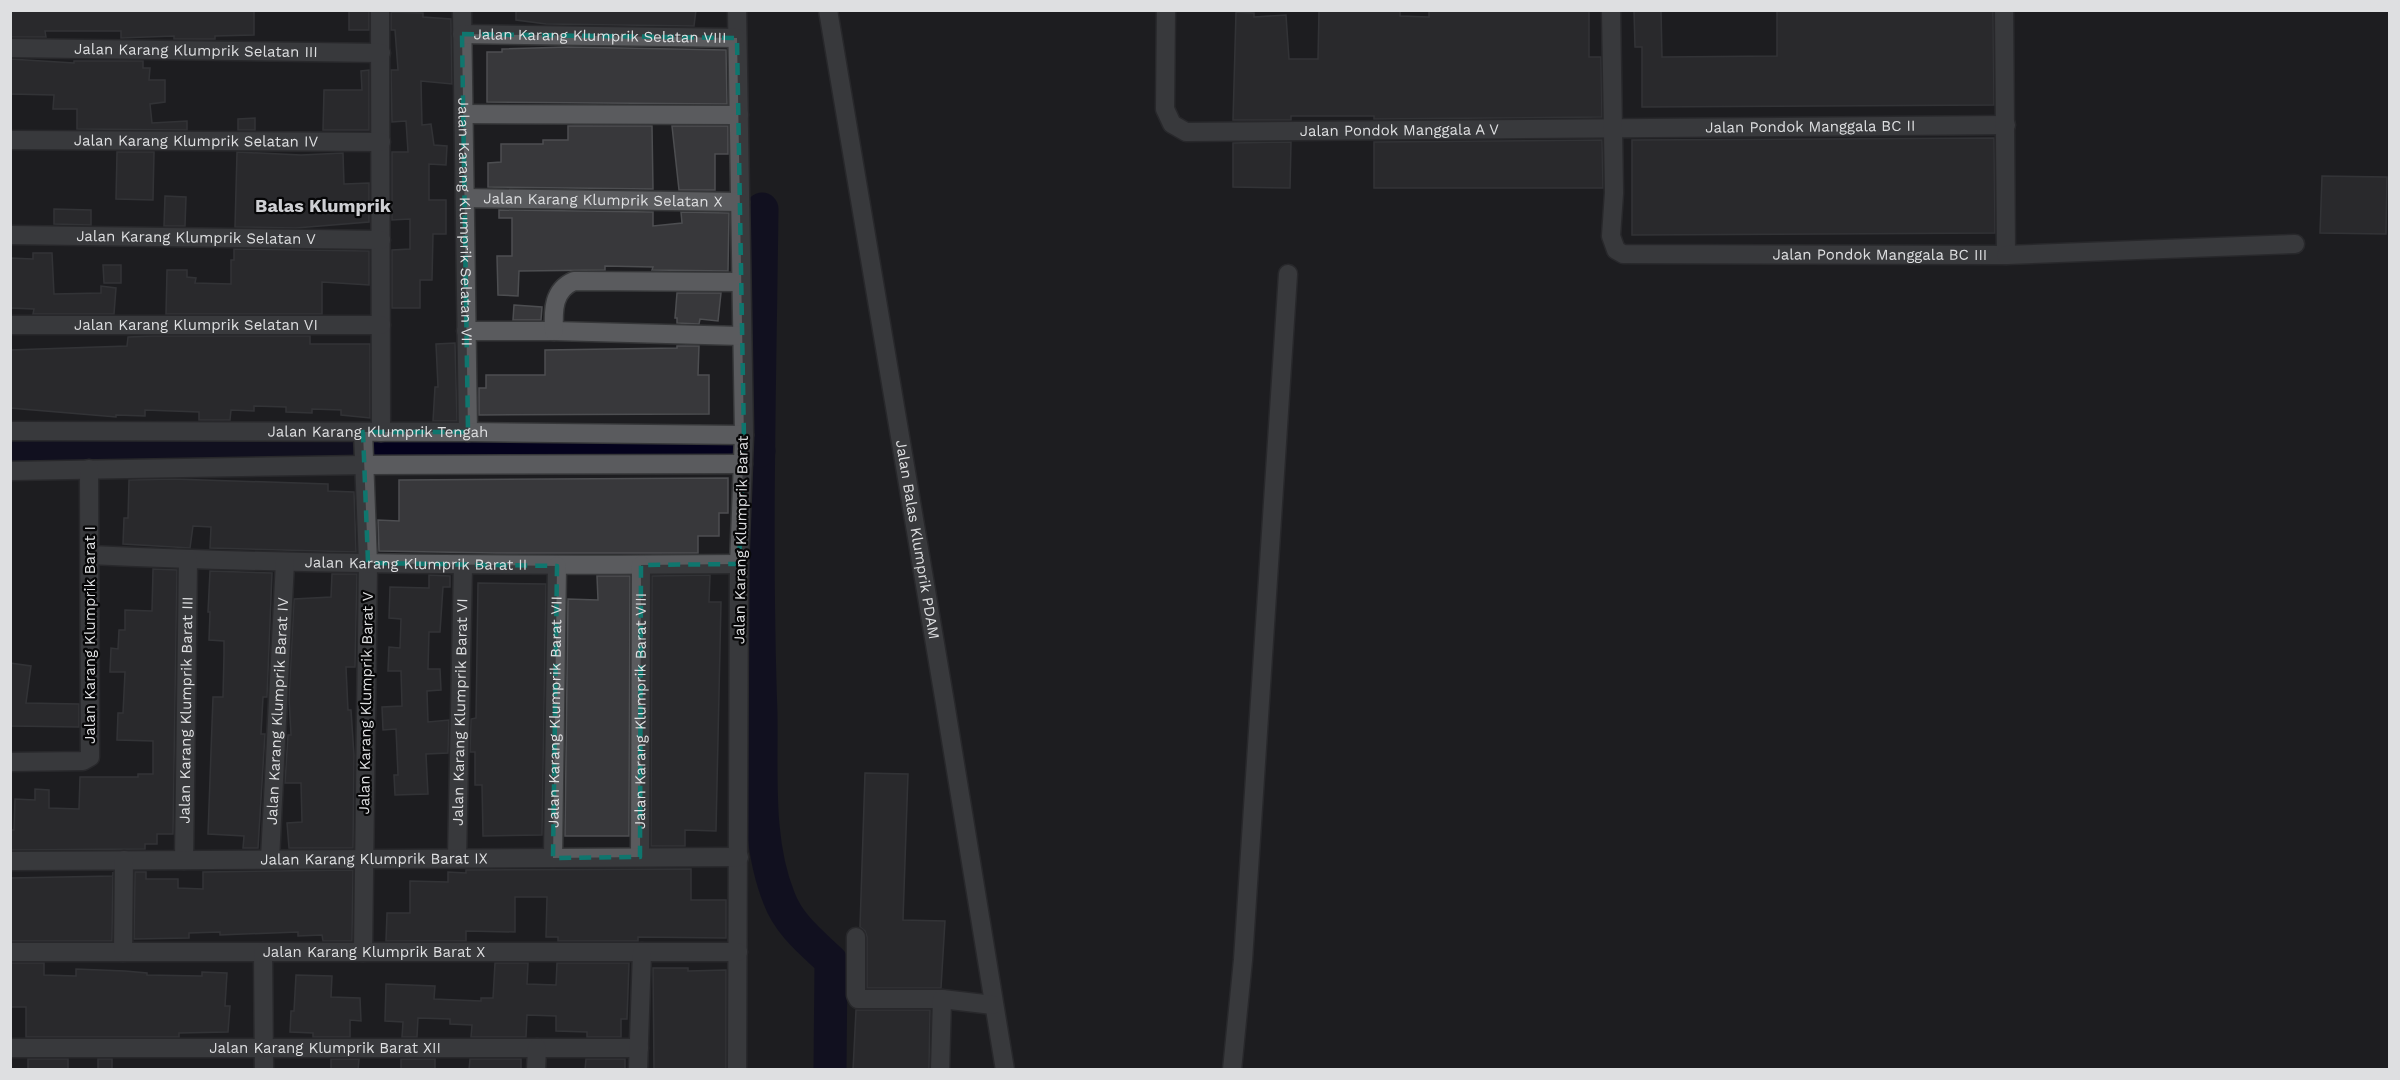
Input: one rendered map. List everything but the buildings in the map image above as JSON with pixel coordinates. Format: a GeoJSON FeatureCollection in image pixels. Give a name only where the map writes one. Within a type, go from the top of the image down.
{"type":"FeatureCollection","features":[{"type":"Feature","properties":{"kind":"street","name":"Jalan Karang Klumprik Barat V"},"geometry":{"type":"LineString","coordinates":[[363,952],[369,563],[367,444],[381,325],[380,10]]}},
{"type":"Feature","properties":{"kind":"street","name":"Jalan Karang Klumprik Selatan VII"},"geometry":{"type":"LineString","coordinates":[[462,10],[468,432]]}},
{"type":"Feature","properties":{"kind":"street","name":"Jalan Karang Klumprik Barat"},"geometry":{"type":"LineString","coordinates":[[737,10],[743,449],[739,564],[737,1070]]}},
{"type":"Feature","properties":{"kind":"street","name":"Jalan Balas Klumprik PDAM"},"geometry":{"type":"LineString","coordinates":[[828,10],[1005,1070]]}},
{"type":"Feature","properties":{"kind":"street","name":"Jalan Pondok Manggala A V"},"geometry":{"type":"LineString","coordinates":[[1166,10],[1164,15],[1165,109],[1172,124],[1186,132],[1613,128]]}},
{"type":"Feature","properties":{"kind":"street"},"geometry":{"type":"LineString","coordinates":[[1611,10],[1613,128]]}},
{"type":"Feature","properties":{"kind":"street","name":"Jalan Pondok Manggala BC III"},"geometry":{"type":"LineString","coordinates":[[1613,128],[1614,193],[1611,236],[1616,250],[1623,254],[2006,255],[2004,10]]}},
{"type":"Feature","properties":{"kind":"street","name":"Jalan Karang Klumprik Selatan VIII"},"geometry":{"type":"LineString","coordinates":[[462,34],[737,38]]}},
{"type":"Feature","properties":{"kind":"street","name":"Jalan Karang Klumprik Selatan III"},"geometry":{"type":"LineString","coordinates":[[10,48],[381,53]]}},
{"type":"Feature","properties":{"kind":"street"},"geometry":{"type":"LineString","coordinates":[[464,114],[739,115]]}},
{"type":"Feature","properties":{"kind":"street","name":"Jalan Pondok Manggala BC II"},"geometry":{"type":"LineString","coordinates":[[1613,128],[2006,125]]}},
{"type":"Feature","properties":{"kind":"street","name":"Jalan Karang Klumprik Selatan IV"},"geometry":{"type":"LineString","coordinates":[[10,140],[381,142]]}},
{"type":"Feature","properties":{"kind":"street","name":"Jalan Karang Klumprik Selatan X"},"geometry":{"type":"LineString","coordinates":[[465,198],[740,202]]}},
{"type":"Feature","properties":{"kind":"street","name":"Jalan Karang Klumprik Selatan V"},"geometry":{"type":"LineString","coordinates":[[10,235],[381,240]]}},
{"type":"Feature","properties":{"kind":"street"},"geometry":{"type":"LineString","coordinates":[[2006,255],[2295,244]]}},
{"type":"Feature","properties":{"kind":"street"},"geometry":{"type":"LineString","coordinates":[[1232,1070],[1243,960],[1288,274]]}},
{"type":"Feature","properties":{"kind":"street"},"geometry":{"type":"LineString","coordinates":[[554,331],[553,313],[557,295],[565,285],[574,281],[741,282]]}},
{"type":"Feature","properties":{"kind":"street","name":"Jalan Karang Klumprik Selatan VI"},"geometry":{"type":"LineString","coordinates":[[10,325],[381,325]]}},
{"type":"Feature","properties":{"kind":"street"},"geometry":{"type":"LineString","coordinates":[[466,331],[742,336]]}},
{"type":"Feature","properties":{"kind":"street","name":"Jalan Karang Klumprik Tengah"},"geometry":{"type":"LineString","coordinates":[[10,431],[367,444],[743,449]]}},
{"type":"Feature","properties":{"kind":"street","name":"Jalan Karang Klumprik Tengah"},"geometry":{"type":"LineString","coordinates":[[10,471],[89,469],[367,444],[468,432],[743,449]]}},
{"type":"Feature","properties":{"kind":"street","name":"Jalan Karang Klumprik Barat I"},"geometry":{"type":"LineString","coordinates":[[10,762],[83,761],[90,756],[89,469]]}},
{"type":"Feature","properties":{"kind":"street","name":"Jalan Karang Klumprik Barat II"},"geometry":{"type":"LineString","coordinates":[[90,555],[188,560],[463,566],[739,564]]}},
{"type":"Feature","properties":{"kind":"street","name":"Jalan Karang Klumprik Barat III"},"geometry":{"type":"LineString","coordinates":[[183,860],[188,560]]}},
{"type":"Feature","properties":{"kind":"street","name":"Jalan Karang Klumprik Barat IV"},"geometry":{"type":"LineString","coordinates":[[270,859],[285,562]]}},
{"type":"Feature","properties":{"kind":"street","name":"Jalan Karang Klumprik Barat VIII"},"geometry":{"type":"LineString","coordinates":[[640,857],[641,565]]}},
{"type":"Feature","properties":{"kind":"street","name":"Jalan Karang Klumprik Barat VI"},"geometry":{"type":"LineString","coordinates":[[457,858],[463,566]]}},
{"type":"Feature","properties":{"kind":"street","name":"Jalan Karang Klumprik Barat VII"},"geometry":{"type":"LineString","coordinates":[[553,858],[557,566]]}},
{"type":"Feature","properties":{"kind":"street","name":"Jalan Karang Klumprik Barat IX"},"geometry":{"type":"LineString","coordinates":[[10,861],[739,857]]}},
{"type":"Feature","properties":{"kind":"street"},"geometry":{"type":"LineString","coordinates":[[123,952],[124,860]]}},
{"type":"Feature","properties":{"kind":"street"},"geometry":{"type":"LineString","coordinates":[[856,937],[856,995],[858,999],[942,999],[993,1005]]}},
{"type":"Feature","properties":{"kind":"street","name":"Jalan Karang Klumprik Barat X"},"geometry":{"type":"LineString","coordinates":[[10,952],[738,952]]}},
{"type":"Feature","properties":{"kind":"street"},"geometry":{"type":"LineString","coordinates":[[263,952],[264,1070]]}},
{"type":"Feature","properties":{"kind":"street"},"geometry":{"type":"LineString","coordinates":[[638,1070],[642,952]]}},
{"type":"Feature","properties":{"kind":"street"},"geometry":{"type":"LineString","coordinates":[[940,1070],[942,999]]}},
{"type":"Feature","properties":{"kind":"street","name":"Jalan Karang Klumprik Barat XII"},"geometry":{"type":"LineString","coordinates":[[10,1048],[639,1048]]}},
{"type":"Feature","properties":{"kind":"street"},"geometry":{"type":"LineString","coordinates":[[536,1070],[537,1048]]}},
{"type":"Feature","properties":{"kind":"highlighted area"},"geometry":{"type":"Polygon","coordinates":[[[462,34],[737,38],[744,439],[739,564],[641,565],[640,857],[553,858],[557,566],[368,563],[363,432],[468,432],[462,34]]]}},
{"type":"Feature","properties":{"kind":"waterway"},"geometry":{"type":"LineString","coordinates":[[762,209],[758,525],[763,831],[772,876],[783,908],[801,932],[831,961],[830,1070]]}},
{"type":"Feature","properties":{"kind":"waterway"},"geometry":{"type":"LineString","coordinates":[[10,458],[371,453],[463,458],[726,449],[759,451]]}},
{"type":"Feature","properties":{"kind":"district","name":"Balas Klumprik"},"geometry":{"type":"Point","coordinates":[323,206]}}]}
